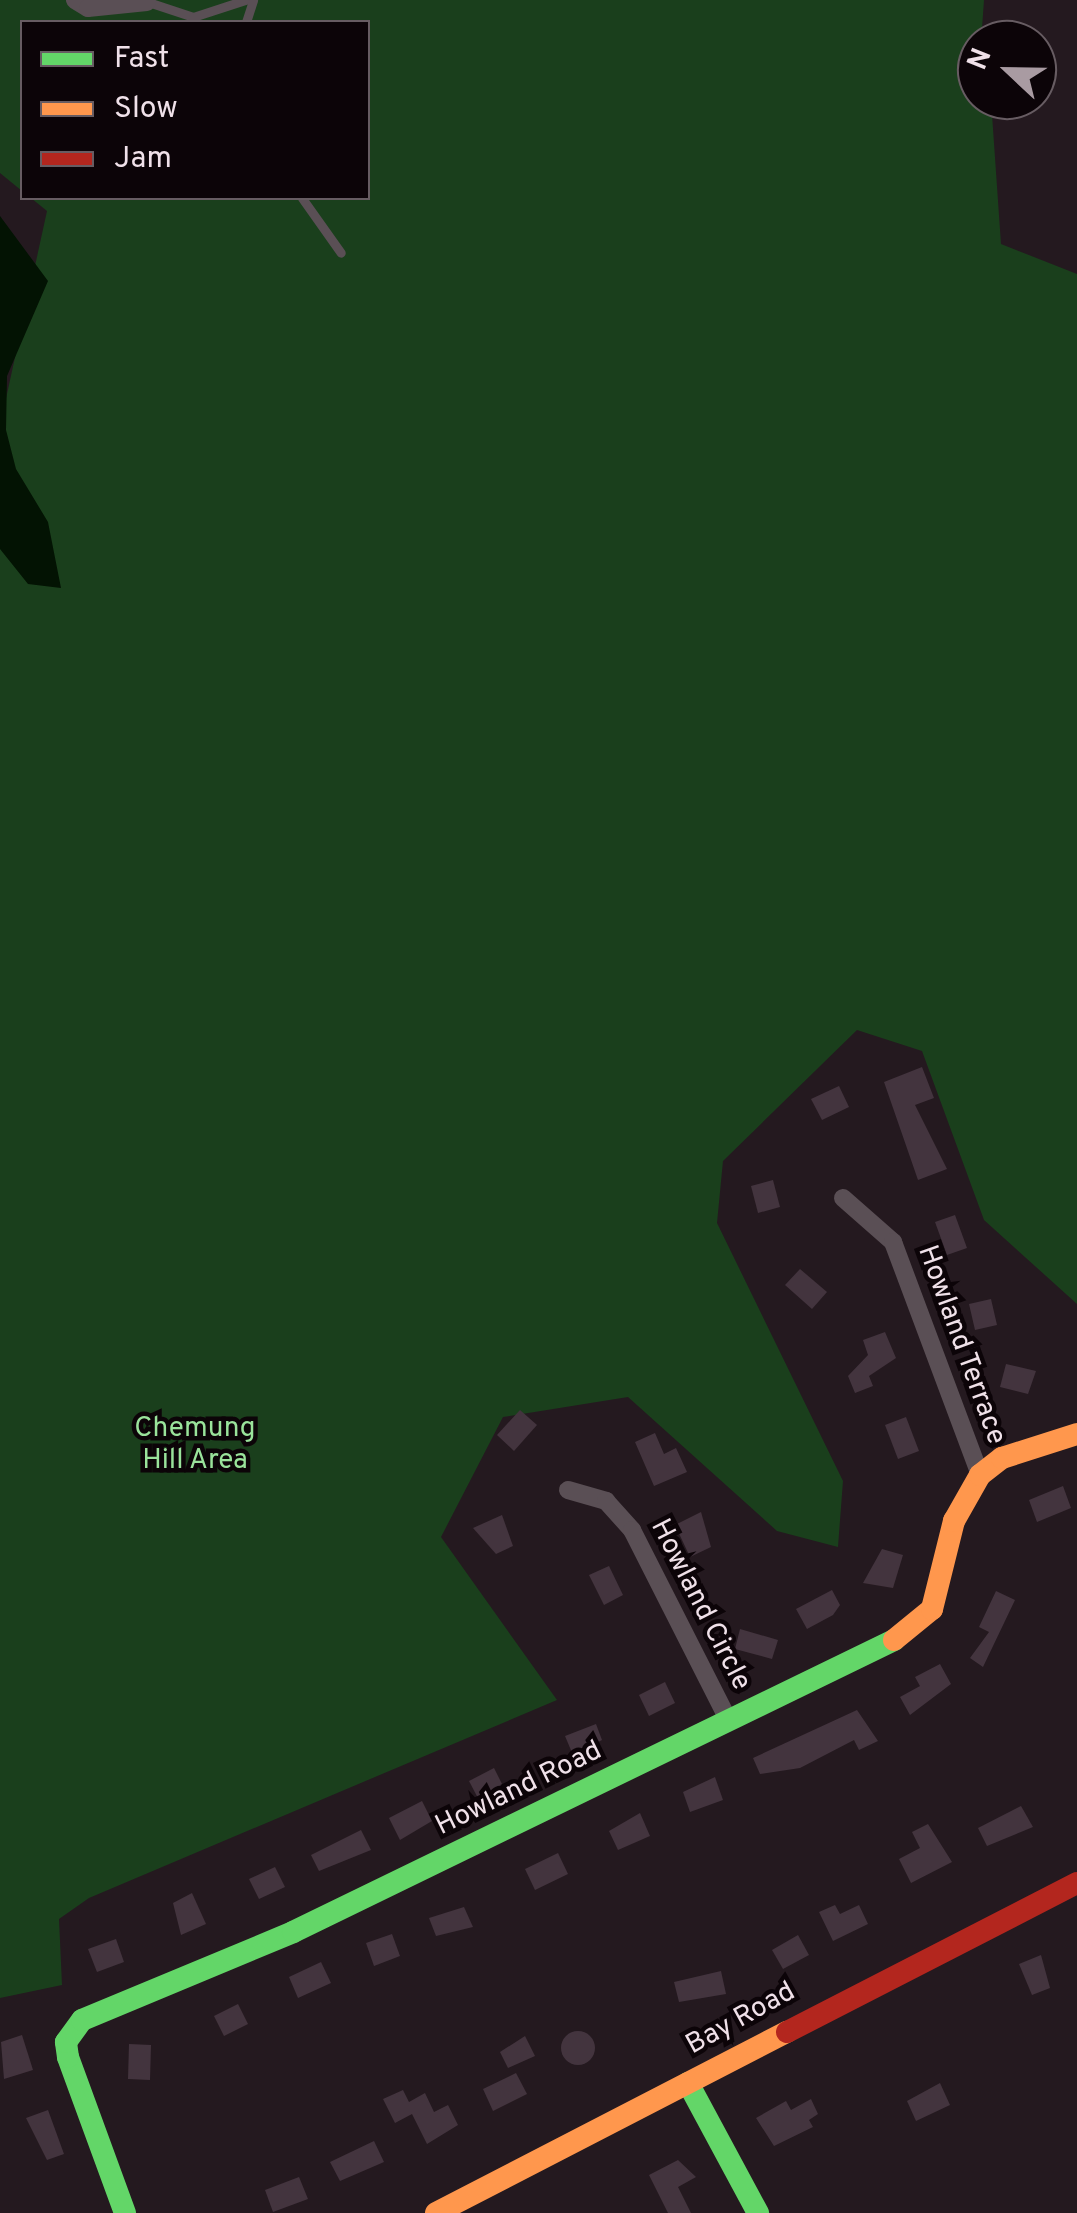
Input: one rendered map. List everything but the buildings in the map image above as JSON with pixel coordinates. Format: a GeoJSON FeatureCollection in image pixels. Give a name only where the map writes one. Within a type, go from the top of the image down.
{"type":"FeatureCollection","features":[{"type":"Feature","properties":{"kind":"street"},"geometry":{"type":"LineString","coordinates":[[75,0],[88,8],[148,2]]}},
{"type":"Feature","properties":{"kind":"street","name":"Howland Terrace"},"geometry":{"type":"LineString","coordinates":[[843,1198],[873,1218],[900,1257],[980,1475]]}},
{"type":"Feature","properties":{"kind":"street"},"geometry":{"type":"LineString","coordinates":[[980,1475],[1002,1458],[1077,1434]]}},
{"type":"Feature","properties":{"kind":"street","name":"Howland Road"},"geometry":{"type":"LineString","coordinates":[[125,2213],[68,2057],[66,2042],[82,2020],[293,1932],[729,1721],[924,1620],[954,1520],[980,1475]]}},
{"type":"Feature","properties":{"kind":"street","name":"Howland Circle"},"geometry":{"type":"LineString","coordinates":[[568,1490],[606,1501],[632,1530],[729,1721]]}},
{"type":"Feature","properties":{"kind":"street","name":"Bay Road"},"geometry":{"type":"LineString","coordinates":[[436,2213],[1077,1883]]}},
{"type":"Feature","properties":{"kind":"street"},"geometry":{"type":"LineString","coordinates":[[688,2082],[758,2213]]}},
{"type":"Feature","properties":{"kind":"lane"},"geometry":{"type":"LineString","coordinates":[[148,2],[193,16],[249,0]]}},
{"type":"Feature","properties":{"kind":"lane"},"geometry":{"type":"LineString","coordinates":[[303,200],[340,252]]}},
{"type":"Feature","properties":{"kind":"green space","name":"Chemung Hill Area"},"geometry":{"type":"Polygon","coordinates":[[[0,0],[984,0],[983,20],[957,20],[957,120],[992,120],[1001,244],[1077,274],[1077,1304],[984,1220],[922,1051],[857,1030],[723,1161],[717,1223],[843,1481],[838,1547],[777,1531],[628,1397],[503,1417],[441,1537],[557,1700],[89,1898],[59,1919],[62,1985],[0,1998],[0,426],[47,211],[33,200],[370,200],[370,20],[20,20],[20,189],[0,173],[0,0]]]}},
{"type":"Feature","properties":{"kind":"shaded area"},"geometry":{"type":"Polygon","coordinates":[[[0,216],[48,281],[7,376],[6,430],[16,469],[48,522],[61,588],[28,584],[0,549],[0,216]]]}},
{"type":"Feature","properties":{"kind":"traffic: fast"},"geometry":{"type":"LineString","coordinates":[[125,2213],[68,2057],[66,2042],[82,2020],[293,1932],[894,1640]]}},
{"type":"Feature","properties":{"kind":"traffic: fast"},"geometry":{"type":"LineString","coordinates":[[688,2083],[758,2213]]}},
{"type":"Feature","properties":{"kind":"traffic: slow"},"geometry":{"type":"LineString","coordinates":[[894,1640],[932,1609],[954,1521],[980,1475],[1002,1458],[1077,1434]]}},
{"type":"Feature","properties":{"kind":"traffic: slow"},"geometry":{"type":"LineString","coordinates":[[436,2213],[787,2032]]}},
{"type":"Feature","properties":{"kind":"traffic: jam"},"geometry":{"type":"LineString","coordinates":[[787,2032],[1077,1883]]}}]}
